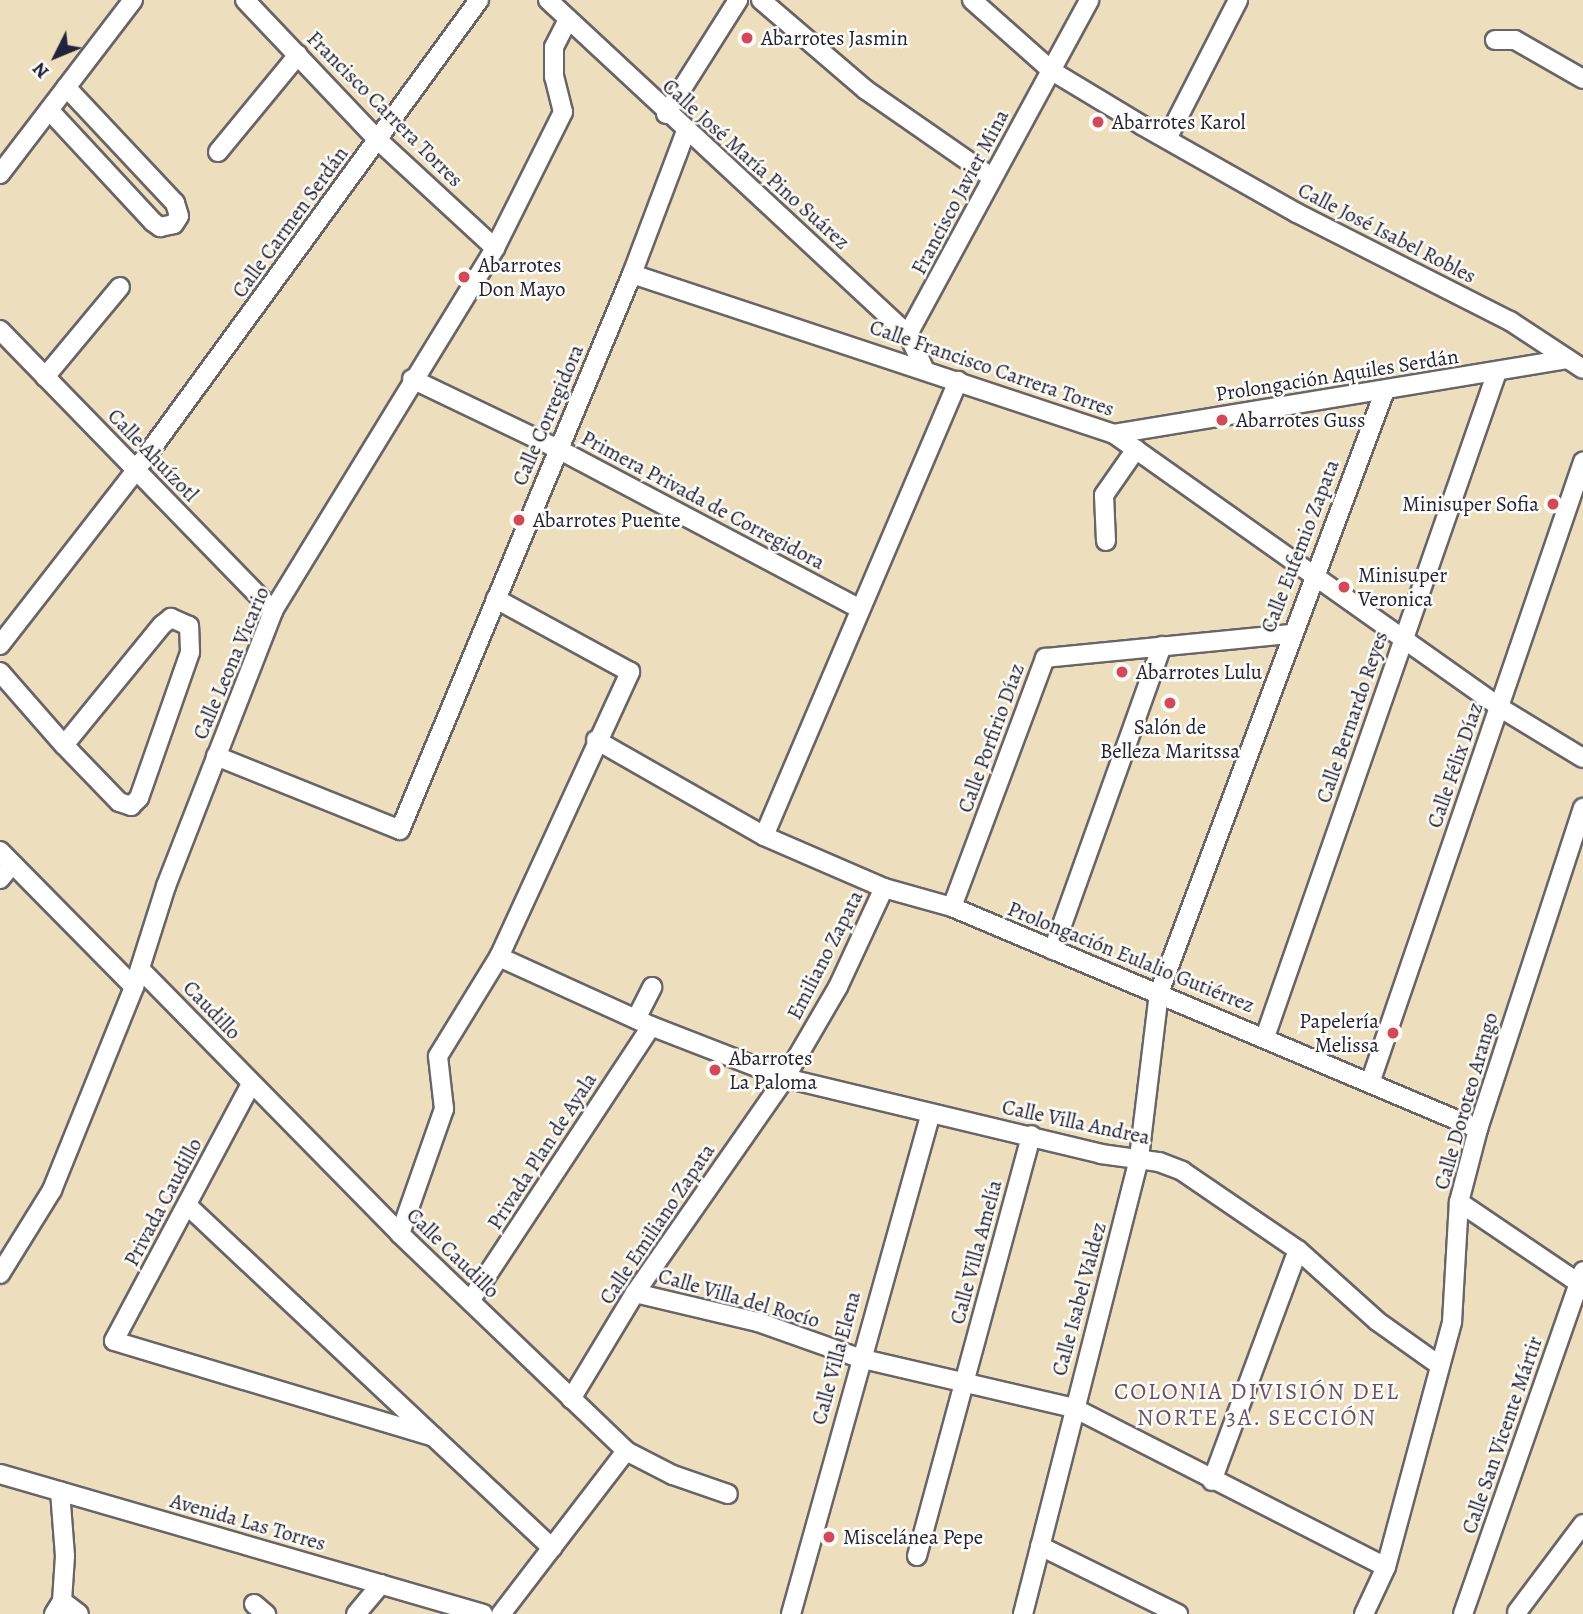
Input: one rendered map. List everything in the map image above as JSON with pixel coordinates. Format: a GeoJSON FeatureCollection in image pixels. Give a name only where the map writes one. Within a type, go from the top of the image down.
{"type":"FeatureCollection","features":[{"type":"Feature","properties":{"kind":"street"},"geometry":{"type":"LineString","coordinates":[[0,174],[133,0]]}},
{"type":"Feature","properties":{"kind":"street","name":"Francisco Carrera Torres"},"geometry":{"type":"LineString","coordinates":[[246,0],[379,141],[495,248]]}},
{"type":"Feature","properties":{"kind":"street","name":"Calle Carmen Serdán"},"geometry":{"type":"LineString","coordinates":[[0,645],[136,470],[480,0]]}},
{"type":"Feature","properties":{"kind":"street","name":"Calle José María Pino Suárez"},"geometry":{"type":"LineString","coordinates":[[548,0],[666,114],[908,334],[924,368]]}},
{"type":"Feature","properties":{"kind":"street"},"geometry":{"type":"LineString","coordinates":[[666,114],[738,0]]}},
{"type":"Feature","properties":{"kind":"street"},"geometry":{"type":"LineString","coordinates":[[761,0],[866,90],[991,177]]}},
{"type":"Feature","properties":{"kind":"street"},"geometry":{"type":"LineString","coordinates":[[972,0],[1052,71],[1167,139],[1238,0]]}},
{"type":"Feature","properties":{"kind":"street","name":"Francisco Javier Mina"},"geometry":{"type":"LineString","coordinates":[[908,334],[1089,0]]}},
{"type":"Feature","properties":{"kind":"street","name":"Calle Leona Vicario"},"geometry":{"type":"LineString","coordinates":[[0,1274],[52,1190],[134,987],[166,886],[273,611],[412,379],[495,248],[563,112],[554,77],[554,47],[568,19]]}},
{"type":"Feature","properties":{"kind":"street"},"geometry":{"type":"LineString","coordinates":[[1495,40],[1515,40],[1583,79]]}},
{"type":"Feature","properties":{"kind":"street"},"geometry":{"type":"LineString","coordinates":[[218,152],[298,55]]}},
{"type":"Feature","properties":{"kind":"street"},"geometry":{"type":"LineString","coordinates":[[49,110],[153,222],[160,227],[174,224],[178,216],[175,203],[66,87]]}},
{"type":"Feature","properties":{"kind":"street","name":"Calle Corregidora"},"geometry":{"type":"LineString","coordinates":[[216,756],[400,830],[632,274],[686,131]]}},
{"type":"Feature","properties":{"kind":"street","name":"Calle José Isabel Robles"},"geometry":{"type":"LineString","coordinates":[[1167,139],[1297,213],[1510,321],[1583,369]]}},
{"type":"Feature","properties":{"kind":"street","name":"Calle Francisco Carrera Torres"},"geometry":{"type":"LineString","coordinates":[[632,274],[924,368],[1114,434],[1314,571],[1499,707],[1583,758]]}},
{"type":"Feature","properties":{"kind":"street"},"geometry":{"type":"LineString","coordinates":[[45,377],[120,287]]}},
{"type":"Feature","properties":{"kind":"street","name":"Calle Ahuízotl"},"geometry":{"type":"LineString","coordinates":[[0,330],[273,611]]}},
{"type":"Feature","properties":{"kind":"street","name":"Prolongación Aquiles Serdán"},"geometry":{"type":"LineString","coordinates":[[1114,434],[1384,393],[1567,359]]}},
{"type":"Feature","properties":{"kind":"street","name":"Calle Bernardo Reyes"},"geometry":{"type":"LineString","coordinates":[[1265,1037],[1497,372]]}},
{"type":"Feature","properties":{"kind":"street","name":"Primera Privada de Corregidora"},"geometry":{"type":"LineString","coordinates":[[412,379],[558,449],[858,608]]}},
{"type":"Feature","properties":{"kind":"street"},"geometry":{"type":"LineString","coordinates":[[764,836],[858,608],[958,381]]}},
{"type":"Feature","properties":{"kind":"street","name":"Calle Eufemio Zapata"},"geometry":{"type":"LineString","coordinates":[[1158,993],[1290,634],[1384,393]]}},
{"type":"Feature","properties":{"kind":"street"},"geometry":{"type":"LineString","coordinates":[[1106,541],[1104,495],[1136,449]]}},
{"type":"Feature","properties":{"kind":"street","name":"Calle Félix Díaz"},"geometry":{"type":"LineString","coordinates":[[1370,1083],[1583,462]]}},
{"type":"Feature","properties":{"kind":"street"},"geometry":{"type":"LineString","coordinates":[[400,1234],[444,1109],[438,1056],[499,957],[596,740],[630,672],[496,599]]}},
{"type":"Feature","properties":{"kind":"street"},"geometry":{"type":"LineString","coordinates":[[0,672],[64,745],[119,802],[131,806],[139,798],[190,652],[189,626],[171,618],[162,625],[64,745]]}},
{"type":"Feature","properties":{"kind":"street","name":"Calle Porfirio Díaz"},"geometry":{"type":"LineString","coordinates":[[952,908],[1045,658],[1290,634]]}},
{"type":"Feature","properties":{"kind":"street"},"geometry":{"type":"LineString","coordinates":[[1053,950],[1162,646]]}},
{"type":"Feature","properties":{"kind":"street","name":"Prolongación Eulalio Gutiérrez"},"geometry":{"type":"LineString","coordinates":[[596,740],[764,836],[884,888],[952,908],[1265,1037],[1478,1129]]}},
{"type":"Feature","properties":{"kind":"street","name":"Calle Doroteo Arango"},"geometry":{"type":"LineString","coordinates":[[1364,1614],[1386,1567],[1452,1322],[1459,1202],[1478,1129],[1583,808]]}},
{"type":"Feature","properties":{"kind":"street"},"geometry":{"type":"LineString","coordinates":[[0,879],[6,857]]}},
{"type":"Feature","properties":{"kind":"street"},"geometry":{"type":"LineString","coordinates":[[6,857],[134,987]]}},
{"type":"Feature","properties":{"kind":"street","name":"Emiliano Zapata"},"geometry":{"type":"LineString","coordinates":[[785,1078],[838,988],[884,888]]}},
{"type":"Feature","properties":{"kind":"street","name":"Calle Villa Andrea"},"geometry":{"type":"LineString","coordinates":[[499,957],[644,1022],[785,1078],[930,1115],[1031,1135],[1101,1154],[1139,1158],[1182,1171],[1298,1250],[1377,1321],[1439,1365]]}},
{"type":"Feature","properties":{"kind":"street","name":"Caudillo"},"geometry":{"type":"LineString","coordinates":[[140,969],[251,1084]]}},
{"type":"Feature","properties":{"kind":"street","name":"Privada Plan de Ayala"},"geometry":{"type":"LineString","coordinates":[[470,1301],[644,1022],[652,987]]}},
{"type":"Feature","properties":{"kind":"street","name":"Calle Isabel Valdez"},"geometry":{"type":"LineString","coordinates":[[1023,1614],[1139,1158],[1158,993]]}},
{"type":"Feature","properties":{"kind":"street","name":"Calle Emiliano Zapata"},"geometry":{"type":"LineString","coordinates":[[571,1399],[635,1293],[785,1078]]}},
{"type":"Feature","properties":{"kind":"street","name":"Calle Caudillo"},"geometry":{"type":"LineString","coordinates":[[251,1084],[400,1234],[626,1451],[673,1475],[728,1494]]}},
{"type":"Feature","properties":{"kind":"street","name":"Privada Caudillo"},"geometry":{"type":"LineString","coordinates":[[251,1084],[114,1341],[434,1437]]}},
{"type":"Feature","properties":{"kind":"street","name":"Calle Villa Elena"},"geometry":{"type":"LineString","coordinates":[[791,1614],[859,1357],[930,1115]]}},
{"type":"Feature","properties":{"kind":"street","name":"Calle Villa Amelía"},"geometry":{"type":"LineString","coordinates":[[917,1556],[1031,1135]]}},
{"type":"Feature","properties":{"kind":"street"},"geometry":{"type":"LineString","coordinates":[[1459,1202],[1582,1280]]}},
{"type":"Feature","properties":{"kind":"street"},"geometry":{"type":"LineString","coordinates":[[187,1206],[552,1548]]}},
{"type":"Feature","properties":{"kind":"street"},"geometry":{"type":"LineString","coordinates":[[1212,1481],[1298,1250]]}},
{"type":"Feature","properties":{"kind":"street","name":"Calle San Vicente Mártir"},"geometry":{"type":"LineString","coordinates":[[1463,1614],[1582,1280]]}},
{"type":"Feature","properties":{"kind":"street","name":"Calle Villa del Rocío"},"geometry":{"type":"LineString","coordinates":[[635,1293],[758,1322],[859,1357],[1074,1408],[1212,1481],[1386,1567]]}},
{"type":"Feature","properties":{"kind":"street"},"geometry":{"type":"LineString","coordinates":[[501,1614],[626,1451]]}},
{"type":"Feature","properties":{"kind":"street","name":"Avenida Las Torres"},"geometry":{"type":"LineString","coordinates":[[0,1474],[483,1614]]}},
{"type":"Feature","properties":{"kind":"street"},"geometry":{"type":"LineString","coordinates":[[60,1491],[58,1607],[79,1614]]}},
{"type":"Feature","properties":{"kind":"street"},"geometry":{"type":"LineString","coordinates":[[1517,1612],[1583,1524]]}},
{"type":"Feature","properties":{"kind":"street"},"geometry":{"type":"LineString","coordinates":[[1040,1546],[1178,1614]]}},
{"type":"Feature","properties":{"kind":"street"},"geometry":{"type":"LineString","coordinates":[[356,1614],[381,1584]]}},
{"type":"Feature","properties":{"kind":"place","name":"Abarrotes Jasmin"},"geometry":{"type":"Point","coordinates":[747,38]}},
{"type":"Feature","properties":{"kind":"place","name":"Abarrotes Karol"},"geometry":{"type":"Point","coordinates":[1098,122]}},
{"type":"Feature","properties":{"kind":"place","name":"Abarrotes Don Mayo"},"geometry":{"type":"Point","coordinates":[464,277]}},
{"type":"Feature","properties":{"kind":"place","name":"Abarrotes Guss"},"geometry":{"type":"Point","coordinates":[1222,420]}},
{"type":"Feature","properties":{"kind":"place","name":"Minisuper Sofia"},"geometry":{"type":"Point","coordinates":[1553,504]}},
{"type":"Feature","properties":{"kind":"place","name":"Abarrotes Puente"},"geometry":{"type":"Point","coordinates":[519,520]}},
{"type":"Feature","properties":{"kind":"place","name":"Minisuper Veronica"},"geometry":{"type":"Point","coordinates":[1344,587]}},
{"type":"Feature","properties":{"kind":"place","name":"Abarrotes Lulu"},"geometry":{"type":"Point","coordinates":[1122,672]}},
{"type":"Feature","properties":{"kind":"place","name":"Salón de Belleza Maritssa"},"geometry":{"type":"Point","coordinates":[1170,703]}},
{"type":"Feature","properties":{"kind":"place","name":"Papelería Melissa"},"geometry":{"type":"Point","coordinates":[1393,1033]}},
{"type":"Feature","properties":{"kind":"place","name":"Abarrotes La Paloma"},"geometry":{"type":"Point","coordinates":[715,1070]}},
{"type":"Feature","properties":{"kind":"place","name":"Miscelánea Pepe"},"geometry":{"type":"Point","coordinates":[829,1537]}},
{"type":"Feature","properties":{"kind":"district","name":"COLONIA DIVISIÓN DEL NORTE 3A. SECCIÓN"},"geometry":{"type":"Point","coordinates":[1257,1405]}}]}
